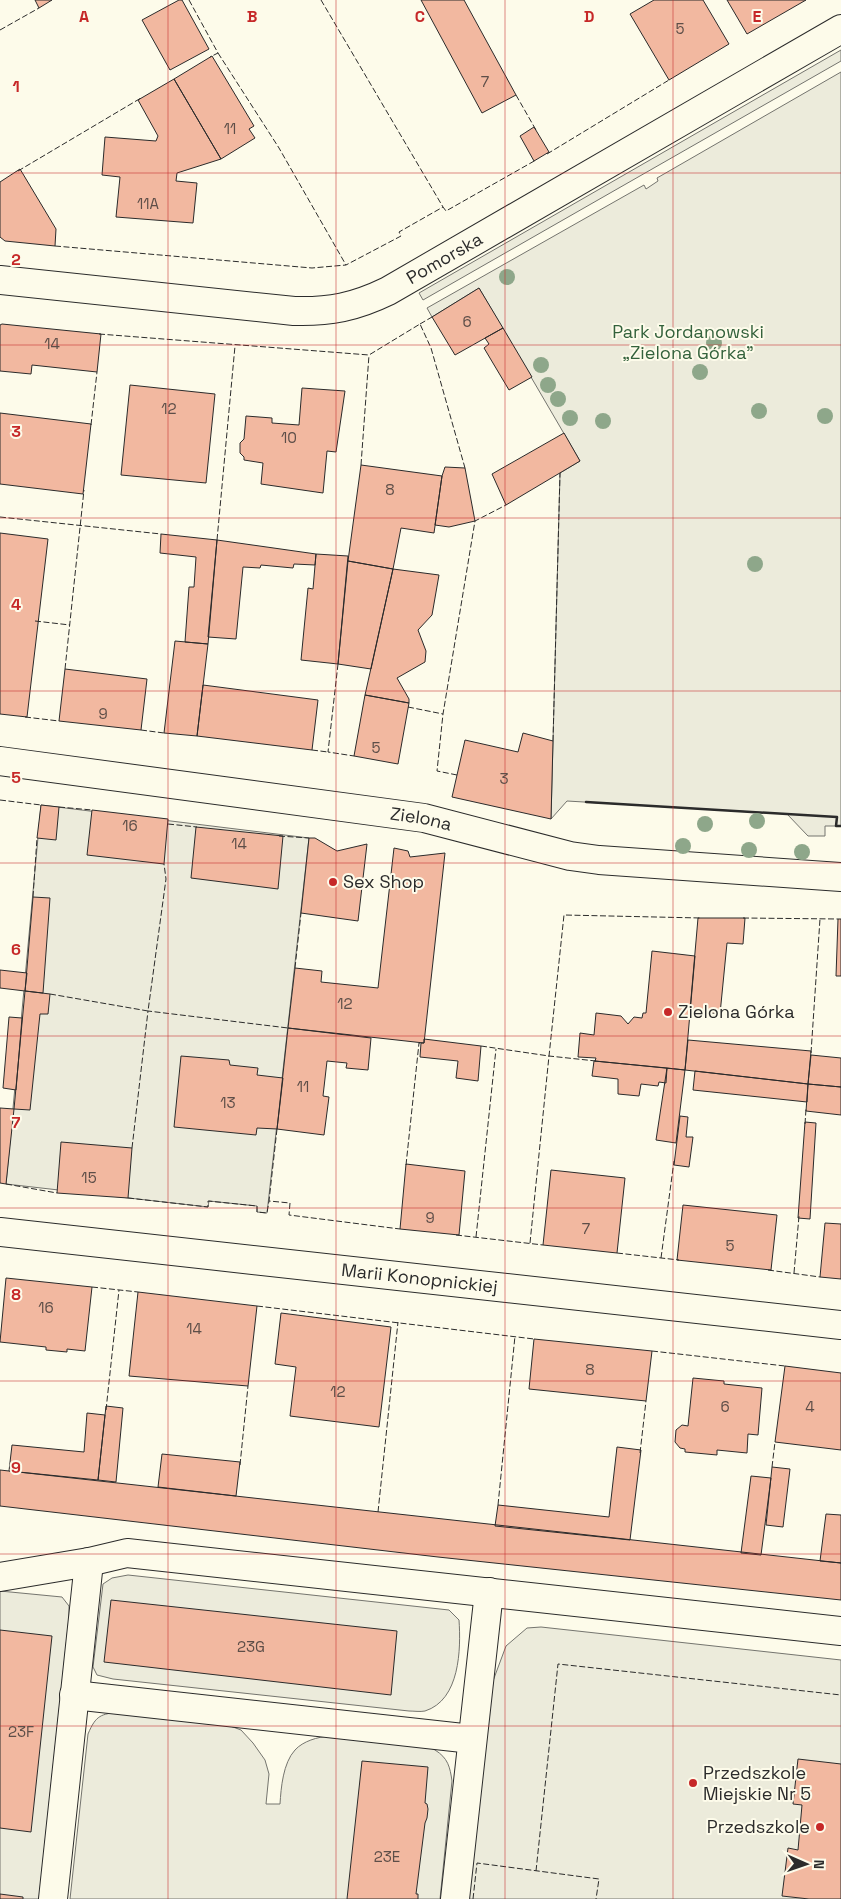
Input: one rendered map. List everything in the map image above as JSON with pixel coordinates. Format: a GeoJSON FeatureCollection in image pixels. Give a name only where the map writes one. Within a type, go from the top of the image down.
{"type":"FeatureCollection","features":[{"type":"Feature","properties":{"kind":"street","name":"Pomorska"},"geometry":{"type":"LineString","coordinates":[[0,280],[294,311],[319,312],[344,308],[368,301],[841,29]]}},
{"type":"Feature","properties":{"kind":"street","name":"Zielona"},"geometry":{"type":"LineString","coordinates":[[0,761],[424,818],[570,856],[599,860],[841,877]]}},
{"type":"Feature","properties":{"kind":"street","name":"Marii Konopnickiej"},"geometry":{"type":"LineString","coordinates":[[0,1232],[841,1325]]}},
{"type":"Feature","properties":{"kind":"street"},"geometry":{"type":"LineString","coordinates":[[0,1577],[89,1562],[127,1553],[841,1631]]}},
{"type":"Feature","properties":{"kind":"street"},"geometry":{"type":"LineString","coordinates":[[54,1899],[89,1562]]}},
{"type":"Feature","properties":{"kind":"street"},"geometry":{"type":"LineString","coordinates":[[454,1899],[489,1592]]}},
{"type":"Feature","properties":{"kind":"street"},"geometry":{"type":"LineString","coordinates":[[74,1695],[472,1739]]}},
{"type":"Feature","properties":{"kind":"green space"},"geometry":{"type":"Polygon","coordinates":[[[841,50],[841,61],[423,300],[419,293],[841,50]]]}},
{"type":"Feature","properties":{"kind":"green space","name":"Park Jordanowski „Zielona Górka”"},"geometry":{"type":"Polygon","coordinates":[[[841,72],[841,826],[825,826],[825,836],[808,836],[787,814],[567,801],[551,819],[560,473],[580,461],[479,288],[432,317],[427,308],[644,185],[646,189],[658,181],[657,178],[841,72]]]}},
{"type":"Feature","properties":{"kind":"green space"},"geometry":{"type":"Polygon","coordinates":[[[41,805],[309,838],[267,1213],[257,1212],[257,1206],[209,1201],[208,1207],[6,1184],[41,805]]]}},
{"type":"Feature","properties":{"kind":"green space"},"geometry":{"type":"Polygon","coordinates":[[[128,1575],[449,1610],[459,1620],[458,1659],[452,1685],[437,1705],[425,1711],[409,1711],[113,1679],[97,1675],[93,1667],[103,1584],[112,1578],[128,1575]]]}},
{"type":"Feature","properties":{"kind":"green space"},"geometry":{"type":"Polygon","coordinates":[[[0,1591],[62,1597],[69,1606],[39,1899],[0,1899],[0,1591]]]}},
{"type":"Feature","properties":{"kind":"green space","name":"Przedszkole Miejskie Nr 5"},"geometry":{"type":"Polygon","coordinates":[[[541,1627],[841,1660],[841,1899],[467,1899],[490,1689],[506,1646],[527,1628],[541,1627]]]}},
{"type":"Feature","properties":{"kind":"green space"},"geometry":{"type":"Polygon","coordinates":[[[120,1712],[225,1724],[241,1730],[265,1760],[269,1774],[266,1804],[280,1804],[283,1776],[291,1755],[302,1744],[316,1738],[337,1736],[366,1738],[417,1745],[435,1750],[448,1763],[452,1781],[440,1899],[70,1899],[88,1734],[97,1719],[104,1715],[120,1712]]]}},
{"type":"Feature","properties":{"kind":"building"},"geometry":{"type":"Polygon","coordinates":[[[35,0],[52,0],[39,8],[35,0]]]}},
{"type":"Feature","properties":{"kind":"building"},"geometry":{"type":"Polygon","coordinates":[[[182,0],[209,49],[170,70],[142,20],[182,0]]]}},
{"type":"Feature","properties":{"kind":"building"},"geometry":{"type":"Polygon","coordinates":[[[421,0],[464,0],[516,95],[482,113],[421,0]]]}},
{"type":"Feature","properties":{"kind":"building"},"geometry":{"type":"Polygon","coordinates":[[[654,0],[703,0],[729,44],[669,80],[630,14],[654,0]]]}},
{"type":"Feature","properties":{"kind":"building"},"geometry":{"type":"Polygon","coordinates":[[[727,0],[806,0],[747,34],[727,0]]]}},
{"type":"Feature","properties":{"kind":"building"},"geometry":{"type":"Polygon","coordinates":[[[212,56],[254,126],[249,129],[255,138],[221,159],[174,79],[212,56]]]}},
{"type":"Feature","properties":{"kind":"building"},"geometry":{"type":"Polygon","coordinates":[[[174,79],[221,159],[177,173],[176,181],[197,183],[193,223],[116,217],[120,177],[102,175],[105,137],[156,141],[158,136],[138,100],[174,79]]]}},
{"type":"Feature","properties":{"kind":"building"},"geometry":{"type":"Polygon","coordinates":[[[534,127],[549,152],[534,161],[520,136],[534,127]]]}},
{"type":"Feature","properties":{"kind":"building"},"geometry":{"type":"Polygon","coordinates":[[[20,169],[56,229],[55,246],[5,241],[0,237],[0,182],[20,169]]]}},
{"type":"Feature","properties":{"kind":"building"},"geometry":{"type":"Polygon","coordinates":[[[479,288],[503,328],[455,355],[432,317],[479,288]]]}},
{"type":"Feature","properties":{"kind":"building"},"geometry":{"type":"Polygon","coordinates":[[[0,325],[101,334],[97,372],[32,365],[31,374],[0,371],[0,325]]]}},
{"type":"Feature","properties":{"kind":"building"},"geometry":{"type":"Polygon","coordinates":[[[503,328],[532,377],[509,390],[484,348],[489,344],[485,338],[503,328]]]}},
{"type":"Feature","properties":{"kind":"building"},"geometry":{"type":"Polygon","coordinates":[[[130,385],[215,394],[206,483],[121,475],[130,385]]]}},
{"type":"Feature","properties":{"kind":"building"},"geometry":{"type":"Polygon","coordinates":[[[302,388],[345,391],[336,452],[327,451],[323,493],[261,484],[263,463],[244,460],[240,453],[240,443],[244,439],[246,416],[272,418],[272,423],[299,425],[302,388]]]}},
{"type":"Feature","properties":{"kind":"building"},"geometry":{"type":"Polygon","coordinates":[[[0,413],[91,424],[83,494],[0,484],[0,413]]]}},
{"type":"Feature","properties":{"kind":"building"},"geometry":{"type":"Polygon","coordinates":[[[564,433],[580,461],[506,505],[492,474],[564,433]]]}},
{"type":"Feature","properties":{"kind":"building"},"geometry":{"type":"Polygon","coordinates":[[[361,465],[442,476],[434,533],[401,528],[393,569],[348,561],[361,465]]]}},
{"type":"Feature","properties":{"kind":"building"},"geometry":{"type":"Polygon","coordinates":[[[445,467],[465,468],[475,521],[449,527],[435,525],[445,467]]]}},
{"type":"Feature","properties":{"kind":"building"},"geometry":{"type":"Polygon","coordinates":[[[0,533],[48,539],[27,717],[0,714],[0,533]]]}},
{"type":"Feature","properties":{"kind":"building"},"geometry":{"type":"Polygon","coordinates":[[[161,534],[217,540],[208,644],[185,642],[189,587],[194,587],[196,557],[160,553],[161,534]]]}},
{"type":"Feature","properties":{"kind":"building"},"geometry":{"type":"Polygon","coordinates":[[[217,540],[316,554],[315,565],[294,564],[293,568],[261,565],[260,568],[243,567],[236,639],[208,637],[217,540]]]}},
{"type":"Feature","properties":{"kind":"building"},"geometry":{"type":"Polygon","coordinates":[[[316,554],[348,556],[338,664],[301,660],[308,588],[313,589],[316,554]]]}},
{"type":"Feature","properties":{"kind":"building"},"geometry":{"type":"Polygon","coordinates":[[[348,561],[393,569],[371,669],[338,664],[348,561]]]}},
{"type":"Feature","properties":{"kind":"building"},"geometry":{"type":"Polygon","coordinates":[[[393,569],[439,575],[432,615],[418,630],[426,651],[425,662],[397,678],[409,699],[409,703],[365,695],[393,569]]]}},
{"type":"Feature","properties":{"kind":"building"},"geometry":{"type":"Polygon","coordinates":[[[175,641],[208,644],[197,736],[164,733],[175,641]]]}},
{"type":"Feature","properties":{"kind":"building"},"geometry":{"type":"Polygon","coordinates":[[[65,669],[147,679],[141,730],[59,721],[65,669]]]}},
{"type":"Feature","properties":{"kind":"building"},"geometry":{"type":"Polygon","coordinates":[[[203,685],[318,700],[312,750],[197,736],[203,685]]]}},
{"type":"Feature","properties":{"kind":"building"},"geometry":{"type":"Polygon","coordinates":[[[365,695],[409,703],[398,764],[354,756],[365,695]]]}},
{"type":"Feature","properties":{"kind":"building"},"geometry":{"type":"Polygon","coordinates":[[[523,733],[553,741],[551,819],[452,797],[465,740],[518,752],[523,733]]]}},
{"type":"Feature","properties":{"kind":"building"},"geometry":{"type":"Polygon","coordinates":[[[41,805],[59,807],[56,840],[37,838],[41,805]]]}},
{"type":"Feature","properties":{"kind":"building"},"geometry":{"type":"Polygon","coordinates":[[[92,810],[168,819],[164,864],[87,855],[92,810]]]}},
{"type":"Feature","properties":{"kind":"building"},"geometry":{"type":"Polygon","coordinates":[[[196,827],[283,836],[278,889],[191,878],[196,827]]]}},
{"type":"Feature","properties":{"kind":"building","name":"Sex Shop"},"geometry":{"type":"Polygon","coordinates":[[[309,838],[315,838],[337,851],[367,844],[358,921],[301,913],[309,838]]]}},
{"type":"Feature","properties":{"kind":"building"},"geometry":{"type":"Polygon","coordinates":[[[394,848],[408,851],[410,857],[445,853],[424,1043],[288,1028],[295,968],[322,971],[321,982],[378,988],[394,848]]]}},
{"type":"Feature","properties":{"kind":"building"},"geometry":{"type":"Polygon","coordinates":[[[33,897],[50,898],[43,993],[25,991],[33,897]]]}},
{"type":"Feature","properties":{"kind":"building"},"geometry":{"type":"Polygon","coordinates":[[[698,918],[745,918],[743,944],[727,943],[720,1014],[690,1010],[698,918]]]}},
{"type":"Feature","properties":{"kind":"building"},"geometry":{"type":"Polygon","coordinates":[[[838,919],[841,919],[841,976],[836,976],[838,919]]]}},
{"type":"Feature","properties":{"kind":"building","name":"Zielona Górka"},"geometry":{"type":"Polygon","coordinates":[[[652,951],[695,956],[685,1070],[595,1061],[596,1058],[578,1057],[580,1033],[594,1035],[596,1013],[621,1016],[628,1024],[634,1017],[642,1018],[643,1013],[646,1013],[652,951]]]}},
{"type":"Feature","properties":{"kind":"building"},"geometry":{"type":"Polygon","coordinates":[[[0,970],[27,973],[25,991],[0,988],[0,970]]]}},
{"type":"Feature","properties":{"kind":"building"},"geometry":{"type":"Polygon","coordinates":[[[25,991],[50,994],[48,1014],[40,1014],[30,1110],[14,1109],[25,991]]]}},
{"type":"Feature","properties":{"kind":"building"},"geometry":{"type":"Polygon","coordinates":[[[9,1017],[22,1018],[16,1090],[3,1088],[9,1017]]]}},
{"type":"Feature","properties":{"kind":"building"},"geometry":{"type":"Polygon","coordinates":[[[288,1028],[371,1038],[368,1070],[346,1068],[347,1063],[327,1061],[323,1096],[329,1097],[324,1135],[277,1129],[288,1028]]]}},
{"type":"Feature","properties":{"kind":"building"},"geometry":{"type":"Polygon","coordinates":[[[424,1039],[481,1046],[478,1081],[456,1078],[458,1061],[420,1057],[421,1043],[424,1043],[424,1039]]]}},
{"type":"Feature","properties":{"kind":"building"},"geometry":{"type":"Polygon","coordinates":[[[688,1040],[811,1051],[808,1084],[685,1070],[688,1040]]]}},
{"type":"Feature","properties":{"kind":"building"},"geometry":{"type":"Polygon","coordinates":[[[811,1055],[841,1058],[841,1087],[808,1084],[811,1055]]]}},
{"type":"Feature","properties":{"kind":"building"},"geometry":{"type":"Polygon","coordinates":[[[181,1056],[229,1060],[230,1065],[258,1068],[257,1075],[283,1078],[277,1129],[257,1128],[256,1135],[174,1127],[181,1056]]]}},
{"type":"Feature","properties":{"kind":"building"},"geometry":{"type":"Polygon","coordinates":[[[594,1061],[667,1068],[666,1083],[659,1082],[658,1086],[641,1084],[639,1096],[618,1094],[618,1079],[592,1076],[594,1061]]]}},
{"type":"Feature","properties":{"kind":"building"},"geometry":{"type":"Polygon","coordinates":[[[667,1068],[685,1070],[676,1143],[656,1140],[667,1068]]]}},
{"type":"Feature","properties":{"kind":"building"},"geometry":{"type":"Polygon","coordinates":[[[695,1071],[808,1084],[807,1102],[693,1090],[695,1071]]]}},
{"type":"Feature","properties":{"kind":"building"},"geometry":{"type":"Polygon","coordinates":[[[808,1084],[841,1087],[841,1115],[806,1111],[808,1084]]]}},
{"type":"Feature","properties":{"kind":"building"},"geometry":{"type":"Polygon","coordinates":[[[0,1108],[14,1109],[6,1184],[0,1183],[0,1108]]]}},
{"type":"Feature","properties":{"kind":"building"},"geometry":{"type":"Polygon","coordinates":[[[680,1116],[688,1117],[686,1137],[693,1137],[689,1167],[674,1165],[680,1116]]]}},
{"type":"Feature","properties":{"kind":"building"},"geometry":{"type":"Polygon","coordinates":[[[805,1122],[816,1123],[810,1219],[798,1218],[805,1122]]]}},
{"type":"Feature","properties":{"kind":"building"},"geometry":{"type":"Polygon","coordinates":[[[61,1142],[132,1148],[128,1198],[57,1193],[61,1142]]]}},
{"type":"Feature","properties":{"kind":"building"},"geometry":{"type":"Polygon","coordinates":[[[406,1164],[465,1171],[459,1235],[400,1229],[406,1164]]]}},
{"type":"Feature","properties":{"kind":"building"},"geometry":{"type":"Polygon","coordinates":[[[551,1170],[625,1178],[617,1253],[543,1245],[551,1170]]]}},
{"type":"Feature","properties":{"kind":"building"},"geometry":{"type":"Polygon","coordinates":[[[683,1205],[777,1215],[771,1270],[677,1260],[683,1205]]]}},
{"type":"Feature","properties":{"kind":"building"},"geometry":{"type":"Polygon","coordinates":[[[825,1223],[841,1224],[841,1279],[820,1277],[825,1223]]]}},
{"type":"Feature","properties":{"kind":"building"},"geometry":{"type":"Polygon","coordinates":[[[6,1278],[92,1287],[85,1351],[67,1349],[67,1352],[46,1350],[46,1347],[0,1342],[6,1278]]]}},
{"type":"Feature","properties":{"kind":"building"},"geometry":{"type":"Polygon","coordinates":[[[138,1292],[257,1306],[248,1386],[129,1376],[138,1292]]]}},
{"type":"Feature","properties":{"kind":"building"},"geometry":{"type":"Polygon","coordinates":[[[281,1313],[391,1327],[379,1427],[290,1416],[296,1367],[275,1364],[281,1313]]]}},
{"type":"Feature","properties":{"kind":"building"},"geometry":{"type":"Polygon","coordinates":[[[534,1339],[652,1351],[646,1401],[529,1389],[534,1339]]]}},
{"type":"Feature","properties":{"kind":"building"},"geometry":{"type":"Polygon","coordinates":[[[785,1366],[841,1373],[841,1450],[775,1442],[785,1366]]]}},
{"type":"Feature","properties":{"kind":"building"},"geometry":{"type":"Polygon","coordinates":[[[693,1378],[762,1388],[758,1435],[748,1434],[747,1453],[717,1450],[717,1455],[685,1452],[685,1449],[680,1448],[675,1442],[676,1430],[682,1425],[688,1426],[693,1378]]]}},
{"type":"Feature","properties":{"kind":"building"},"geometry":{"type":"Polygon","coordinates":[[[106,1406],[123,1408],[116,1482],[98,1480],[106,1406]]]}},
{"type":"Feature","properties":{"kind":"building"},"geometry":{"type":"Polygon","coordinates":[[[87,1413],[105,1415],[98,1480],[9,1471],[12,1445],[84,1452],[87,1413]]]}},
{"type":"Feature","properties":{"kind":"building"},"geometry":{"type":"Polygon","coordinates":[[[617,1447],[641,1450],[630,1540],[495,1526],[498,1505],[609,1517],[617,1447]]]}},
{"type":"Feature","properties":{"kind":"building"},"geometry":{"type":"Polygon","coordinates":[[[162,1454],[240,1462],[236,1496],[158,1487],[162,1454]]]}},
{"type":"Feature","properties":{"kind":"building"},"geometry":{"type":"Polygon","coordinates":[[[772,1467],[790,1469],[783,1527],[766,1525],[772,1467]]]}},
{"type":"Feature","properties":{"kind":"building"},"geometry":{"type":"Polygon","coordinates":[[[0,1470],[841,1563],[841,1600],[438,1557],[0,1506],[0,1470]]]}},
{"type":"Feature","properties":{"kind":"building"},"geometry":{"type":"Polygon","coordinates":[[[751,1476],[771,1478],[761,1555],[741,1553],[751,1476]]]}},
{"type":"Feature","properties":{"kind":"building"},"geometry":{"type":"Polygon","coordinates":[[[826,1514],[841,1515],[841,1563],[820,1561],[826,1514]]]}},
{"type":"Feature","properties":{"kind":"building"},"geometry":{"type":"Polygon","coordinates":[[[111,1600],[397,1631],[391,1695],[104,1662],[111,1600]]]}},
{"type":"Feature","properties":{"kind":"building"},"geometry":{"type":"Polygon","coordinates":[[[0,1630],[52,1636],[31,1832],[0,1828],[0,1630]]]}},
{"type":"Feature","properties":{"kind":"building","name":"Przedszkole"},"geometry":{"type":"Polygon","coordinates":[[[798,1759],[841,1764],[841,1899],[809,1899],[782,1896],[788,1848],[798,1850],[802,1805],[793,1804],[798,1759]]]}},
{"type":"Feature","properties":{"kind":"building"},"geometry":{"type":"Polygon","coordinates":[[[362,1761],[428,1767],[425,1803],[428,1809],[416,1894],[418,1894],[418,1899],[347,1899],[362,1761]]]}},
{"type":"Feature","properties":{"kind":"building"},"geometry":{"type":"Polygon","coordinates":[[[0,1894],[23,1897],[23,1899],[0,1899],[0,1894]]]}},
{"type":"Feature","properties":{"kind":"fence"},"geometry":{"type":"LineString","coordinates":[[189,0],[218,53],[210,57]]}},
{"type":"Feature","properties":{"kind":"fence"},"geometry":{"type":"LineString","coordinates":[[321,0],[443,207]]}},
{"type":"Feature","properties":{"kind":"fence"},"geometry":{"type":"LineString","coordinates":[[0,30],[39,8]]}},
{"type":"Feature","properties":{"kind":"fence"},"geometry":{"type":"LineString","coordinates":[[218,53],[279,148],[346,265]]}},
{"type":"Feature","properties":{"kind":"fence"},"geometry":{"type":"LineString","coordinates":[[547,154],[669,80]]}},
{"type":"Feature","properties":{"kind":"fence"},"geometry":{"type":"LineString","coordinates":[[516,95],[536,130]]}},
{"type":"Feature","properties":{"kind":"fence"},"geometry":{"type":"LineString","coordinates":[[18,171],[141,98]]}},
{"type":"Feature","properties":{"kind":"fence"},"geometry":{"type":"LineString","coordinates":[[55,246],[312,268],[346,265],[401,236],[399,232],[443,207],[446,211],[536,160]]}},
{"type":"Feature","properties":{"kind":"fence"},"geometry":{"type":"LineString","coordinates":[[420,324],[432,317]]}},
{"type":"Feature","properties":{"kind":"fence"},"geometry":{"type":"LineString","coordinates":[[99,334],[369,355],[420,324],[431,348],[465,468]]}},
{"type":"Feature","properties":{"kind":"fence"},"geometry":{"type":"LineString","coordinates":[[217,540],[235,346]]}},
{"type":"Feature","properties":{"kind":"fence"},"geometry":{"type":"LineString","coordinates":[[361,465],[369,355]]}},
{"type":"Feature","properties":{"kind":"fence"},"geometry":{"type":"LineString","coordinates":[[91,425],[97,372]]}},
{"type":"Feature","properties":{"kind":"fence"},"geometry":{"type":"LineString","coordinates":[[553,741],[560,473]]}},
{"type":"Feature","properties":{"kind":"fence"},"geometry":{"type":"LineString","coordinates":[[65,669],[84,490]]}},
{"type":"Feature","properties":{"kind":"fence"},"geometry":{"type":"LineString","coordinates":[[457,775],[437,771],[443,714],[475,521],[506,505]]}},
{"type":"Feature","properties":{"kind":"fence"},"geometry":{"type":"LineString","coordinates":[[0,517],[161,534]]}},
{"type":"Feature","properties":{"kind":"fence"},"geometry":{"type":"LineString","coordinates":[[35,621],[70,625]]}},
{"type":"Feature","properties":{"kind":"fence"},"geometry":{"type":"LineString","coordinates":[[338,664],[328,752],[354,756]]}},
{"type":"Feature","properties":{"kind":"fence"},"geometry":{"type":"LineString","coordinates":[[408,707],[443,714]]}},
{"type":"Feature","properties":{"kind":"fence"},"geometry":{"type":"LineString","coordinates":[[25,717],[59,721]]}},
{"type":"Feature","properties":{"kind":"fence"},"geometry":{"type":"LineString","coordinates":[[141,730],[164,733]]}},
{"type":"Feature","properties":{"kind":"fence"},"geometry":{"type":"LineString","coordinates":[[312,750],[328,752]]}},
{"type":"Feature","properties":{"kind":"fence"},"geometry":{"type":"LineString","coordinates":[[0,800],[41,805]]}},
{"type":"Feature","properties":{"kind":"fence"},"geometry":{"type":"LineString","coordinates":[[59,807],[92,810]]}},
{"type":"Feature","properties":{"kind":"fence"},"geometry":{"type":"LineString","coordinates":[[168,824],[197,827]]}},
{"type":"Feature","properties":{"kind":"fence"},"geometry":{"type":"LineString","coordinates":[[279,836],[309,838]]}},
{"type":"Feature","properties":{"kind":"fence"},"geometry":{"type":"LineString","coordinates":[[33,897],[37,838]]}},
{"type":"Feature","properties":{"kind":"fence"},"geometry":{"type":"LineString","coordinates":[[50,994],[148,1011],[166,879],[164,864]]}},
{"type":"Feature","properties":{"kind":"fence"},"geometry":{"type":"LineString","coordinates":[[295,968],[301,913]]}},
{"type":"Feature","properties":{"kind":"fence"},"geometry":{"type":"LineString","coordinates":[[481,1046],[549,1056],[564,915],[701,918]]}},
{"type":"Feature","properties":{"kind":"fence"},"geometry":{"type":"LineString","coordinates":[[743,918],[838,919]]}},
{"type":"Feature","properties":{"kind":"fence"},"geometry":{"type":"LineString","coordinates":[[811,1053],[820,919]]}},
{"type":"Feature","properties":{"kind":"fence"},"geometry":{"type":"LineString","coordinates":[[132,1148],[148,1011],[288,1028]]}},
{"type":"Feature","properties":{"kind":"fence"},"geometry":{"type":"LineString","coordinates":[[406,1165],[420,1043]]}},
{"type":"Feature","properties":{"kind":"fence"},"geometry":{"type":"LineString","coordinates":[[476,1237],[496,1049]]}},
{"type":"Feature","properties":{"kind":"fence"},"geometry":{"type":"LineString","coordinates":[[530,1243],[549,1056],[596,1061]]}},
{"type":"Feature","properties":{"kind":"fence"},"geometry":{"type":"LineString","coordinates":[[805,1124],[806,1109]]}},
{"type":"Feature","properties":{"kind":"fence"},"geometry":{"type":"LineString","coordinates":[[277,1129],[269,1201],[290,1203],[289,1215],[400,1229]]}},
{"type":"Feature","properties":{"kind":"fence"},"geometry":{"type":"LineString","coordinates":[[661,1258],[674,1161]]}},
{"type":"Feature","properties":{"kind":"fence"},"geometry":{"type":"LineString","coordinates":[[6,1184],[57,1193]]}},
{"type":"Feature","properties":{"kind":"fence"},"geometry":{"type":"LineString","coordinates":[[128,1198],[208,1207],[208,1201],[257,1206],[257,1212],[267,1213],[269,1201]]}},
{"type":"Feature","properties":{"kind":"fence"},"geometry":{"type":"LineString","coordinates":[[794,1273],[799,1216]]}},
{"type":"Feature","properties":{"kind":"fence"},"geometry":{"type":"LineString","coordinates":[[456,1235],[543,1245]]}},
{"type":"Feature","properties":{"kind":"fence"},"geometry":{"type":"LineString","coordinates":[[617,1253],[679,1260]]}},
{"type":"Feature","properties":{"kind":"fence"},"geometry":{"type":"LineString","coordinates":[[768,1270],[820,1277]]}},
{"type":"Feature","properties":{"kind":"fence"},"geometry":{"type":"LineString","coordinates":[[92,1287],[138,1292]]}},
{"type":"Feature","properties":{"kind":"fence"},"geometry":{"type":"LineString","coordinates":[[106,1410],[119,1290]]}},
{"type":"Feature","properties":{"kind":"fence"},"geometry":{"type":"LineString","coordinates":[[257,1306],[534,1339]]}},
{"type":"Feature","properties":{"kind":"fence"},"geometry":{"type":"LineString","coordinates":[[378,1512],[398,1322]]}},
{"type":"Feature","properties":{"kind":"fence"},"geometry":{"type":"LineString","coordinates":[[498,1505],[515,1336]]}},
{"type":"Feature","properties":{"kind":"fence"},"geometry":{"type":"LineString","coordinates":[[652,1351],[785,1366]]}},
{"type":"Feature","properties":{"kind":"fence"},"geometry":{"type":"LineString","coordinates":[[240,1465],[248,1386]]}},
{"type":"Feature","properties":{"kind":"fence"},"geometry":{"type":"LineString","coordinates":[[640,1453],[646,1401]]}},
{"type":"Feature","properties":{"kind":"fence"},"geometry":{"type":"LineString","coordinates":[[772,1467],[775,1442]]}},
{"type":"Feature","properties":{"kind":"fence"},"geometry":{"type":"LineString","coordinates":[[536,1871],[558,1664],[841,1695]]}},
{"type":"Feature","properties":{"kind":"fence"},"geometry":{"type":"LineString","coordinates":[[473,1899],[477,1863],[599,1879],[596,1899]]}},
{"type":"Feature","properties":{"kind":"wall"},"geometry":{"type":"LineString","coordinates":[[586,802],[837,817],[836,826],[841,826]]}},
{"type":"Feature","properties":{"kind":"place","name":"Sex Shop"},"geometry":{"type":"Point","coordinates":[333,882]}},
{"type":"Feature","properties":{"kind":"place","name":"Zielona Górka"},"geometry":{"type":"Point","coordinates":[668,1012]}},
{"type":"Feature","properties":{"kind":"place","name":"Przedszkole Miejskie Nr 5"},"geometry":{"type":"Point","coordinates":[693,1783]}},
{"type":"Feature","properties":{"kind":"place","name":"Przedszkole"},"geometry":{"type":"Point","coordinates":[820,1827]}}]}
